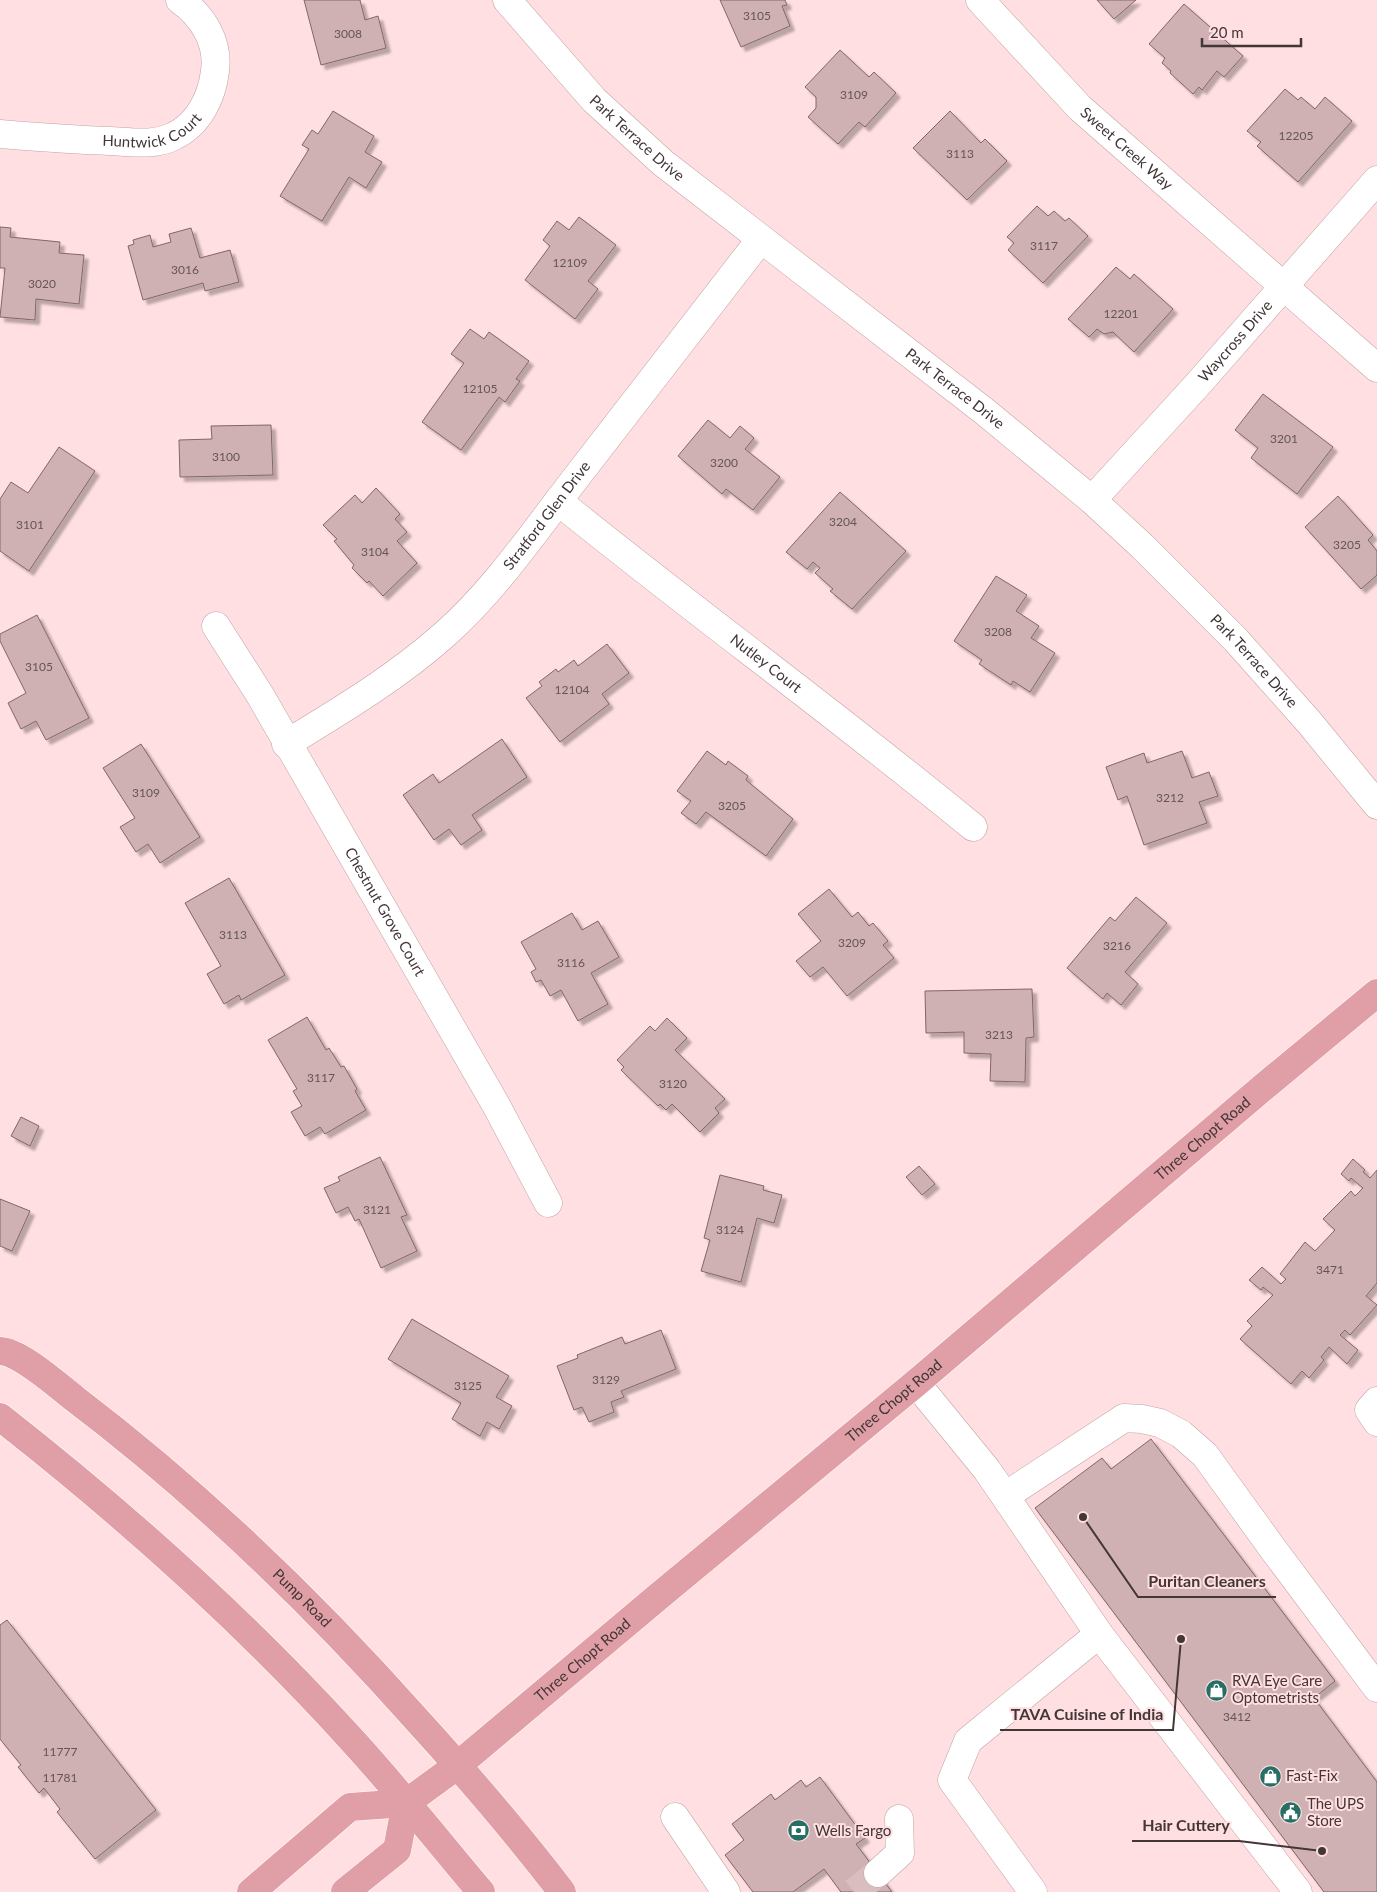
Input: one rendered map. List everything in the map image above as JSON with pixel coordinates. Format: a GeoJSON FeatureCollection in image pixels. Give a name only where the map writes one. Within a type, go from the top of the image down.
{"type":"FeatureCollection","features":[{"type":"Feature","properties":{"kind":"main road","name":"Three Chopt Road"},"geometry":{"type":"LineString","coordinates":[[406,1803],[458,1765],[916,1383],[1266,1084],[1377,994]]}},
{"type":"Feature","properties":{"kind":"main road","name":"Pump Road"},"geometry":{"type":"LineString","coordinates":[[0,1351],[7,1351],[27,1362],[91,1411],[214,1514],[324,1618],[458,1765],[518,1835],[562,1892]]}},
{"type":"Feature","properties":{"kind":"main road"},"geometry":{"type":"LineString","coordinates":[[0,1417],[57,1462],[167,1557],[239,1624],[351,1739],[481,1892]]}},
{"type":"Feature","properties":{"kind":"main road"},"geometry":{"type":"LineString","coordinates":[[252,1892],[350,1807],[406,1803]]}},
{"type":"Feature","properties":{"kind":"main road"},"geometry":{"type":"LineString","coordinates":[[345,1892],[397,1850],[406,1803]]}},
{"type":"Feature","properties":{"kind":"street","name":"Huntwick Court"},"geometry":{"type":"LineString","coordinates":[[0,134],[73,140],[153,142],[175,136],[192,123],[206,106],[213,86],[217,61],[211,37],[201,19],[180,0]]}},
{"type":"Feature","properties":{"kind":"street","name":"Park Terrace Drive"},"geometry":{"type":"LineString","coordinates":[[507,0],[594,100],[663,163],[760,240],[984,411],[1092,500],[1142,546],[1236,640],[1309,722],[1377,805]]}},
{"type":"Feature","properties":{"kind":"street","name":"Sweet Creek Way"},"geometry":{"type":"LineString","coordinates":[[980,0],[1080,108],[1377,368]]}},
{"type":"Feature","properties":{"kind":"street","name":"Waycross Drive"},"geometry":{"type":"LineString","coordinates":[[1092,500],[1199,383],[1377,180]]}},
{"type":"Feature","properties":{"kind":"street","name":"Stratford Glen Drive"},"geometry":{"type":"LineString","coordinates":[[286,744],[403,670],[446,633],[485,592],[530,538],[760,240]]}},
{"type":"Feature","properties":{"kind":"street","name":"Nutley Court"},"geometry":{"type":"LineString","coordinates":[[558,501],[616,548],[893,761],[973,827]]}},
{"type":"Feature","properties":{"kind":"street","name":"Chestnut Grove Court"},"geometry":{"type":"LineString","coordinates":[[216,626],[260,695],[286,744],[491,1097],[548,1203]]}},
{"type":"Feature","properties":{"kind":"street"},"geometry":{"type":"LineString","coordinates":[[916,1383],[987,1470],[1099,1634],[1298,1892]]}},
{"type":"Feature","properties":{"kind":"street"},"geometry":{"type":"LineString","coordinates":[[1377,1401],[1369,1410],[1377,1422]]}},
{"type":"Feature","properties":{"kind":"street"},"geometry":{"type":"LineString","coordinates":[[1005,1496],[1124,1418],[1142,1419],[1167,1427],[1181,1434],[1205,1455],[1273,1550],[1377,1688]]}},
{"type":"Feature","properties":{"kind":"street"},"geometry":{"type":"LineString","coordinates":[[1033,1892],[952,1780],[968,1741],[1099,1634]]}},
{"type":"Feature","properties":{"kind":"street"},"geometry":{"type":"LineString","coordinates":[[675,1817],[726,1892]]}},
{"type":"Feature","properties":{"kind":"street"},"geometry":{"type":"LineString","coordinates":[[878,1873],[900,1853],[899,1819]]}},
{"type":"Feature","properties":{"kind":"building"},"geometry":{"type":"Polygon","coordinates":[[[304,0],[360,0],[365,20],[378,16],[386,48],[321,65],[304,0]]]}},
{"type":"Feature","properties":{"kind":"building"},"geometry":{"type":"Polygon","coordinates":[[[720,0],[785,0],[787,5],[782,6],[790,26],[741,47],[720,0]]]}},
{"type":"Feature","properties":{"kind":"building"},"geometry":{"type":"Polygon","coordinates":[[[1097,0],[1136,0],[1114,19],[1097,0]]]}},
{"type":"Feature","properties":{"kind":"building"},"geometry":{"type":"Polygon","coordinates":[[[1184,4],[1243,56],[1224,77],[1217,71],[1202,90],[1199,87],[1193,94],[1170,73],[1171,71],[1162,63],[1165,58],[1149,44],[1184,4]]]}},
{"type":"Feature","properties":{"kind":"building"},"geometry":{"type":"Polygon","coordinates":[[[840,50],[869,77],[874,72],[896,93],[865,127],[859,122],[838,144],[808,117],[816,108],[816,97],[805,87],[840,50]]]}},
{"type":"Feature","properties":{"kind":"building"},"geometry":{"type":"Polygon","coordinates":[[[1285,89],[1298,100],[1301,97],[1315,109],[1325,97],[1352,121],[1298,182],[1257,146],[1261,142],[1247,131],[1285,89]]]}},
{"type":"Feature","properties":{"kind":"building"},"geometry":{"type":"Polygon","coordinates":[[[333,111],[374,136],[365,152],[382,162],[366,188],[349,177],[322,221],[280,196],[309,149],[302,145],[312,130],[318,134],[333,111]]]}},
{"type":"Feature","properties":{"kind":"building"},"geometry":{"type":"Polygon","coordinates":[[[950,111],[981,143],[985,139],[1007,161],[967,200],[913,148],[950,111]]]}},
{"type":"Feature","properties":{"kind":"building"},"geometry":{"type":"Polygon","coordinates":[[[1037,206],[1048,216],[1054,211],[1065,221],[1069,218],[1088,236],[1043,283],[1008,250],[1014,243],[1007,237],[1037,206]]]}},
{"type":"Feature","properties":{"kind":"building"},"geometry":{"type":"Polygon","coordinates":[[[579,217],[616,245],[588,281],[598,289],[575,319],[525,280],[550,246],[543,240],[557,221],[569,230],[579,217]]]}},
{"type":"Feature","properties":{"kind":"building"},"geometry":{"type":"Polygon","coordinates":[[[0,227],[11,228],[10,237],[60,242],[59,253],[84,255],[79,304],[36,299],[35,320],[0,317],[5,268],[0,268],[0,227]]]}},
{"type":"Feature","properties":{"kind":"building"},"geometry":{"type":"Polygon","coordinates":[[[191,228],[200,258],[230,250],[239,282],[205,291],[203,283],[143,300],[128,246],[134,244],[133,240],[150,235],[153,247],[171,242],[169,234],[191,228]]]}},
{"type":"Feature","properties":{"kind":"building"},"geometry":{"type":"Polygon","coordinates":[[[1116,267],[1130,279],[1134,274],[1173,309],[1134,352],[1113,332],[1104,334],[1097,329],[1089,337],[1068,319],[1116,267]]]}},
{"type":"Feature","properties":{"kind":"building"},"geometry":{"type":"Polygon","coordinates":[[[470,329],[484,339],[489,332],[529,361],[516,379],[520,381],[505,402],[499,397],[461,450],[422,422],[464,363],[451,354],[470,329]]]}},
{"type":"Feature","properties":{"kind":"building"},"geometry":{"type":"Polygon","coordinates":[[[1263,394],[1333,447],[1297,494],[1251,458],[1258,448],[1235,430],[1263,394]]]}},
{"type":"Feature","properties":{"kind":"building"},"geometry":{"type":"Polygon","coordinates":[[[708,420],[730,438],[740,426],[754,438],[745,449],[780,477],[753,510],[726,489],[722,494],[678,456],[708,420]]]}},
{"type":"Feature","properties":{"kind":"building"},"geometry":{"type":"Polygon","coordinates":[[[271,425],[273,475],[180,477],[179,440],[212,439],[211,426],[271,425]]]}},
{"type":"Feature","properties":{"kind":"building"},"geometry":{"type":"Polygon","coordinates":[[[59,447],[95,471],[29,571],[0,551],[0,499],[11,482],[28,493],[59,447]]]}},
{"type":"Feature","properties":{"kind":"building"},"geometry":{"type":"Polygon","coordinates":[[[376,488],[400,514],[395,519],[407,532],[397,541],[417,563],[383,596],[369,581],[367,583],[352,568],[354,565],[334,541],[337,539],[323,525],[355,495],[362,503],[376,488]]]}},
{"type":"Feature","properties":{"kind":"building"},"geometry":{"type":"Polygon","coordinates":[[[840,492],[906,551],[852,609],[830,591],[833,589],[815,573],[820,568],[813,562],[807,569],[786,552],[840,492]]]}},
{"type":"Feature","properties":{"kind":"building"},"geometry":{"type":"Polygon","coordinates":[[[1338,496],[1373,535],[1368,540],[1377,551],[1377,575],[1361,589],[1305,527],[1338,496]]]}},
{"type":"Feature","properties":{"kind":"building"},"geometry":{"type":"Polygon","coordinates":[[[996,576],[1027,595],[1016,611],[1039,626],[1031,638],[1055,653],[1030,692],[1013,681],[1011,685],[979,664],[982,660],[954,641],[996,576]]]}},
{"type":"Feature","properties":{"kind":"building"},"geometry":{"type":"Polygon","coordinates":[[[37,615],[89,718],[46,740],[36,721],[21,729],[8,703],[26,693],[0,641],[0,634],[37,615]]]}},
{"type":"Feature","properties":{"kind":"building"},"geometry":{"type":"Polygon","coordinates":[[[607,644],[629,673],[602,694],[609,704],[560,742],[526,698],[542,686],[539,682],[556,669],[558,672],[574,660],[578,666],[607,644]]]}},
{"type":"Feature","properties":{"kind":"building"},"geometry":{"type":"Polygon","coordinates":[[[502,739],[527,777],[472,815],[482,830],[461,845],[449,829],[434,840],[403,795],[433,774],[439,783],[502,739]]]}},
{"type":"Feature","properties":{"kind":"building"},"geometry":{"type":"Polygon","coordinates":[[[141,744],[200,837],[160,863],[148,844],[136,852],[120,827],[135,818],[103,768],[141,744]]]}},
{"type":"Feature","properties":{"kind":"building"},"geometry":{"type":"Polygon","coordinates":[[[707,751],[726,765],[728,761],[748,776],[746,780],[793,819],[766,856],[706,812],[696,824],[681,813],[691,801],[677,791],[707,751]]]}},
{"type":"Feature","properties":{"kind":"building"},"geometry":{"type":"Polygon","coordinates":[[[1182,751],[1192,778],[1209,772],[1218,796],[1199,802],[1207,823],[1144,845],[1127,796],[1118,800],[1106,767],[1144,753],[1147,763],[1182,751]]]}},
{"type":"Feature","properties":{"kind":"building"},"geometry":{"type":"Polygon","coordinates":[[[229,878],[285,975],[241,1000],[239,995],[224,1004],[207,974],[221,966],[185,903],[229,878]]]}},
{"type":"Feature","properties":{"kind":"building"},"geometry":{"type":"Polygon","coordinates":[[[829,889],[852,917],[858,912],[869,926],[873,923],[888,941],[883,945],[894,958],[847,996],[823,967],[810,977],[796,961],[821,941],[798,914],[829,889]]]}},
{"type":"Feature","properties":{"kind":"building"},"geometry":{"type":"Polygon","coordinates":[[[1136,897],[1167,923],[1125,972],[1138,984],[1121,1005],[1107,993],[1103,999],[1067,968],[1110,917],[1115,921],[1136,897]]]}},
{"type":"Feature","properties":{"kind":"building"},"geometry":{"type":"Polygon","coordinates":[[[572,913],[582,930],[598,921],[619,957],[591,973],[608,1004],[578,1021],[561,990],[550,996],[541,980],[536,982],[531,972],[536,969],[521,942],[572,913]]]}},
{"type":"Feature","properties":{"kind":"building"},"geometry":{"type":"Polygon","coordinates":[[[1032,989],[1034,1037],[1026,1038],[1025,1082],[990,1081],[991,1054],[964,1053],[964,1032],[926,1033],[925,991],[1032,989]]]}},
{"type":"Feature","properties":{"kind":"building"},"geometry":{"type":"Polygon","coordinates":[[[307,1017],[326,1050],[329,1048],[341,1067],[344,1066],[366,1110],[325,1134],[320,1127],[305,1136],[291,1112],[302,1106],[293,1091],[297,1089],[268,1040],[307,1017]]]}},
{"type":"Feature","properties":{"kind":"building"},"geometry":{"type":"Polygon","coordinates":[[[667,1018],[687,1038],[675,1050],[725,1099],[715,1108],[719,1113],[700,1132],[672,1104],[666,1110],[660,1104],[658,1106],[621,1070],[624,1067],[617,1060],[650,1026],[655,1031],[667,1018]]]}},
{"type":"Feature","properties":{"kind":"building"},"geometry":{"type":"Polygon","coordinates":[[[21,1117],[39,1126],[30,1146],[11,1136],[21,1117]]]}},
{"type":"Feature","properties":{"kind":"building"},"geometry":{"type":"Polygon","coordinates":[[[380,1157],[407,1215],[401,1217],[417,1251],[381,1268],[359,1219],[355,1221],[348,1207],[336,1213],[324,1188],[340,1181],[338,1177],[380,1157]]]}},
{"type":"Feature","properties":{"kind":"building"},"geometry":{"type":"Polygon","coordinates":[[[1353,1159],[1365,1170],[1363,1172],[1370,1178],[1377,1170],[1377,1283],[1366,1296],[1377,1305],[1350,1335],[1345,1330],[1340,1335],[1358,1350],[1347,1364],[1329,1347],[1321,1357],[1324,1360],[1309,1378],[1302,1371],[1291,1384],[1240,1339],[1252,1326],[1247,1321],[1273,1295],[1263,1287],[1261,1290],[1249,1280],[1262,1267],[1281,1284],[1286,1279],[1280,1274],[1305,1242],[1315,1251],[1335,1230],[1323,1219],[1351,1191],[1355,1196],[1363,1188],[1351,1178],[1349,1181],[1341,1174],[1353,1159]]]}},
{"type":"Feature","properties":{"kind":"building"},"geometry":{"type":"Polygon","coordinates":[[[919,1166],[935,1184],[922,1195],[906,1177],[919,1166]]]}},
{"type":"Feature","properties":{"kind":"building"},"geometry":{"type":"Polygon","coordinates":[[[720,1175],[764,1186],[763,1190],[782,1195],[774,1223],[757,1218],[741,1282],[701,1271],[710,1240],[704,1238],[720,1175]]]}},
{"type":"Feature","properties":{"kind":"building"},"geometry":{"type":"Polygon","coordinates":[[[0,1199],[30,1211],[12,1251],[0,1246],[0,1199]]]}},
{"type":"Feature","properties":{"kind":"building"},"geometry":{"type":"Polygon","coordinates":[[[412,1319],[509,1376],[496,1397],[512,1406],[499,1429],[487,1422],[480,1436],[452,1419],[461,1403],[388,1359],[412,1319]]]}},
{"type":"Feature","properties":{"kind":"building"},"geometry":{"type":"Polygon","coordinates":[[[661,1330],[676,1369],[621,1391],[624,1397],[611,1402],[614,1412],[589,1422],[582,1407],[574,1410],[557,1366],[578,1358],[577,1355],[622,1337],[625,1344],[661,1330]]]}},
{"type":"Feature","properties":{"kind":"building"},"geometry":{"type":"Polygon","coordinates":[[[1151,1439],[1335,1681],[1314,1698],[1377,1782],[1377,1892],[1324,1892],[1035,1508],[1102,1458],[1111,1469],[1151,1439]]]}},
{"type":"Feature","properties":{"kind":"building"},"geometry":{"type":"Polygon","coordinates":[[[7,1620],[156,1810],[95,1859],[57,1812],[60,1809],[44,1788],[39,1793],[18,1767],[21,1765],[0,1739],[0,1625],[7,1620]]]}},
{"type":"Feature","properties":{"kind":"building","name":"Wells Fargo"},"geometry":{"type":"Polygon","coordinates":[[[820,1777],[865,1838],[856,1844],[892,1892],[841,1892],[824,1869],[793,1892],[753,1892],[725,1855],[744,1840],[732,1824],[771,1794],[775,1800],[801,1780],[806,1787],[820,1777]]]}},
{"type":"Feature","properties":{"kind":"tunnel"},"geometry":{"type":"LineString","coordinates":[[854,1892],[878,1873]]}},
{"type":"Feature","properties":{"kind":"place","name":"Puritan Cleaners"},"geometry":{"type":"Point","coordinates":[1083,1517]}},
{"type":"Feature","properties":{"kind":"place","name":"TAVA Cuisine of India"},"geometry":{"type":"Point","coordinates":[1181,1639]}},
{"type":"Feature","properties":{"kind":"place","name":"RVA Eye Care Optometrists"},"geometry":{"type":"Point","coordinates":[1216,1690]}},
{"type":"Feature","properties":{"kind":"place","name":"Fast-Fix"},"geometry":{"type":"Point","coordinates":[1270,1776]}},
{"type":"Feature","properties":{"kind":"place","name":"The UPS Store"},"geometry":{"type":"Point","coordinates":[1291,1813]}},
{"type":"Feature","properties":{"kind":"place","name":"Wells Fargo"},"geometry":{"type":"Point","coordinates":[799,1831]}},
{"type":"Feature","properties":{"kind":"place","name":"Hair Cuttery"},"geometry":{"type":"Point","coordinates":[1322,1851]}}]}
